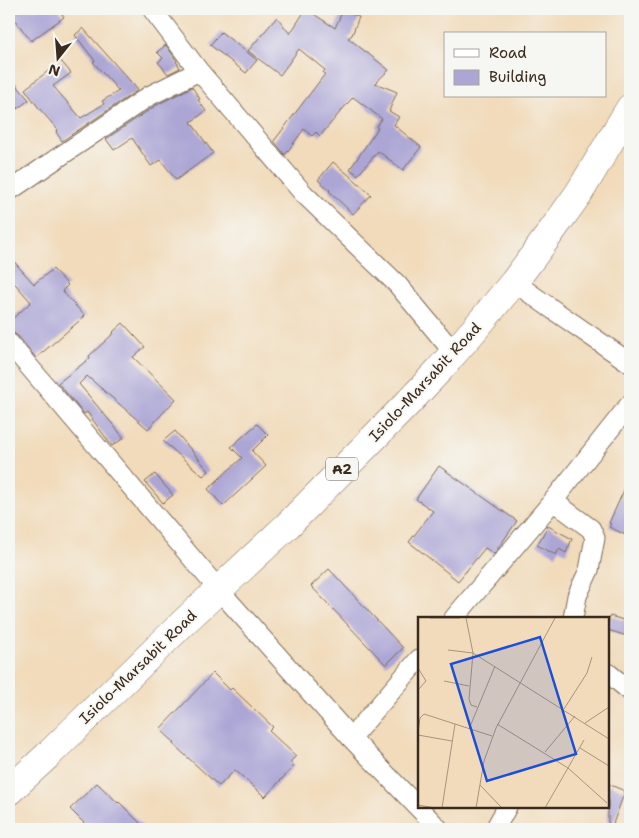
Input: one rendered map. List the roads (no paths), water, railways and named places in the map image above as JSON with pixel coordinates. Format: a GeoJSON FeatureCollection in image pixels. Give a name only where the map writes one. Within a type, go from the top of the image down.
{"type":"FeatureCollection","features":[{"type":"Feature","properties":{"kind":"highway","name":"Isiolo-Marsabit Road"},"geometry":{"type":"LineString","coordinates":[[9,790],[47,756],[287,526],[408,403],[454,353],[514,282],[580,192],[630,108]]}},
{"type":"Feature","properties":{"kind":"street"},"geometry":{"type":"LineString","coordinates":[[152,9],[199,71],[303,193],[397,284],[454,353]]}},
{"type":"Feature","properties":{"kind":"street"},"geometry":{"type":"LineString","coordinates":[[9,190],[149,96],[199,71]]}},
{"type":"Feature","properties":{"kind":"street"},"geometry":{"type":"LineString","coordinates":[[514,282],[630,363]]}},
{"type":"Feature","properties":{"kind":"street"},"geometry":{"type":"LineString","coordinates":[[9,343],[219,590],[351,738],[438,829]]}},
{"type":"Feature","properties":{"kind":"street"},"geometry":{"type":"LineString","coordinates":[[455,617],[553,501],[630,404]]}},
{"type":"Feature","properties":{"kind":"street"},"geometry":{"type":"LineString","coordinates":[[553,501],[591,529],[595,538],[589,570],[577,596],[574,617]]}},
{"type":"Feature","properties":{"kind":"street"},"geometry":{"type":"LineString","coordinates":[[351,738],[418,660]]}},
{"type":"Feature","properties":{"kind":"street"},"geometry":{"type":"LineString","coordinates":[[609,674],[630,691]]}},
{"type":"Feature","properties":{"kind":"street"},"geometry":{"type":"LineString","coordinates":[[495,829],[506,808]]}}]}
